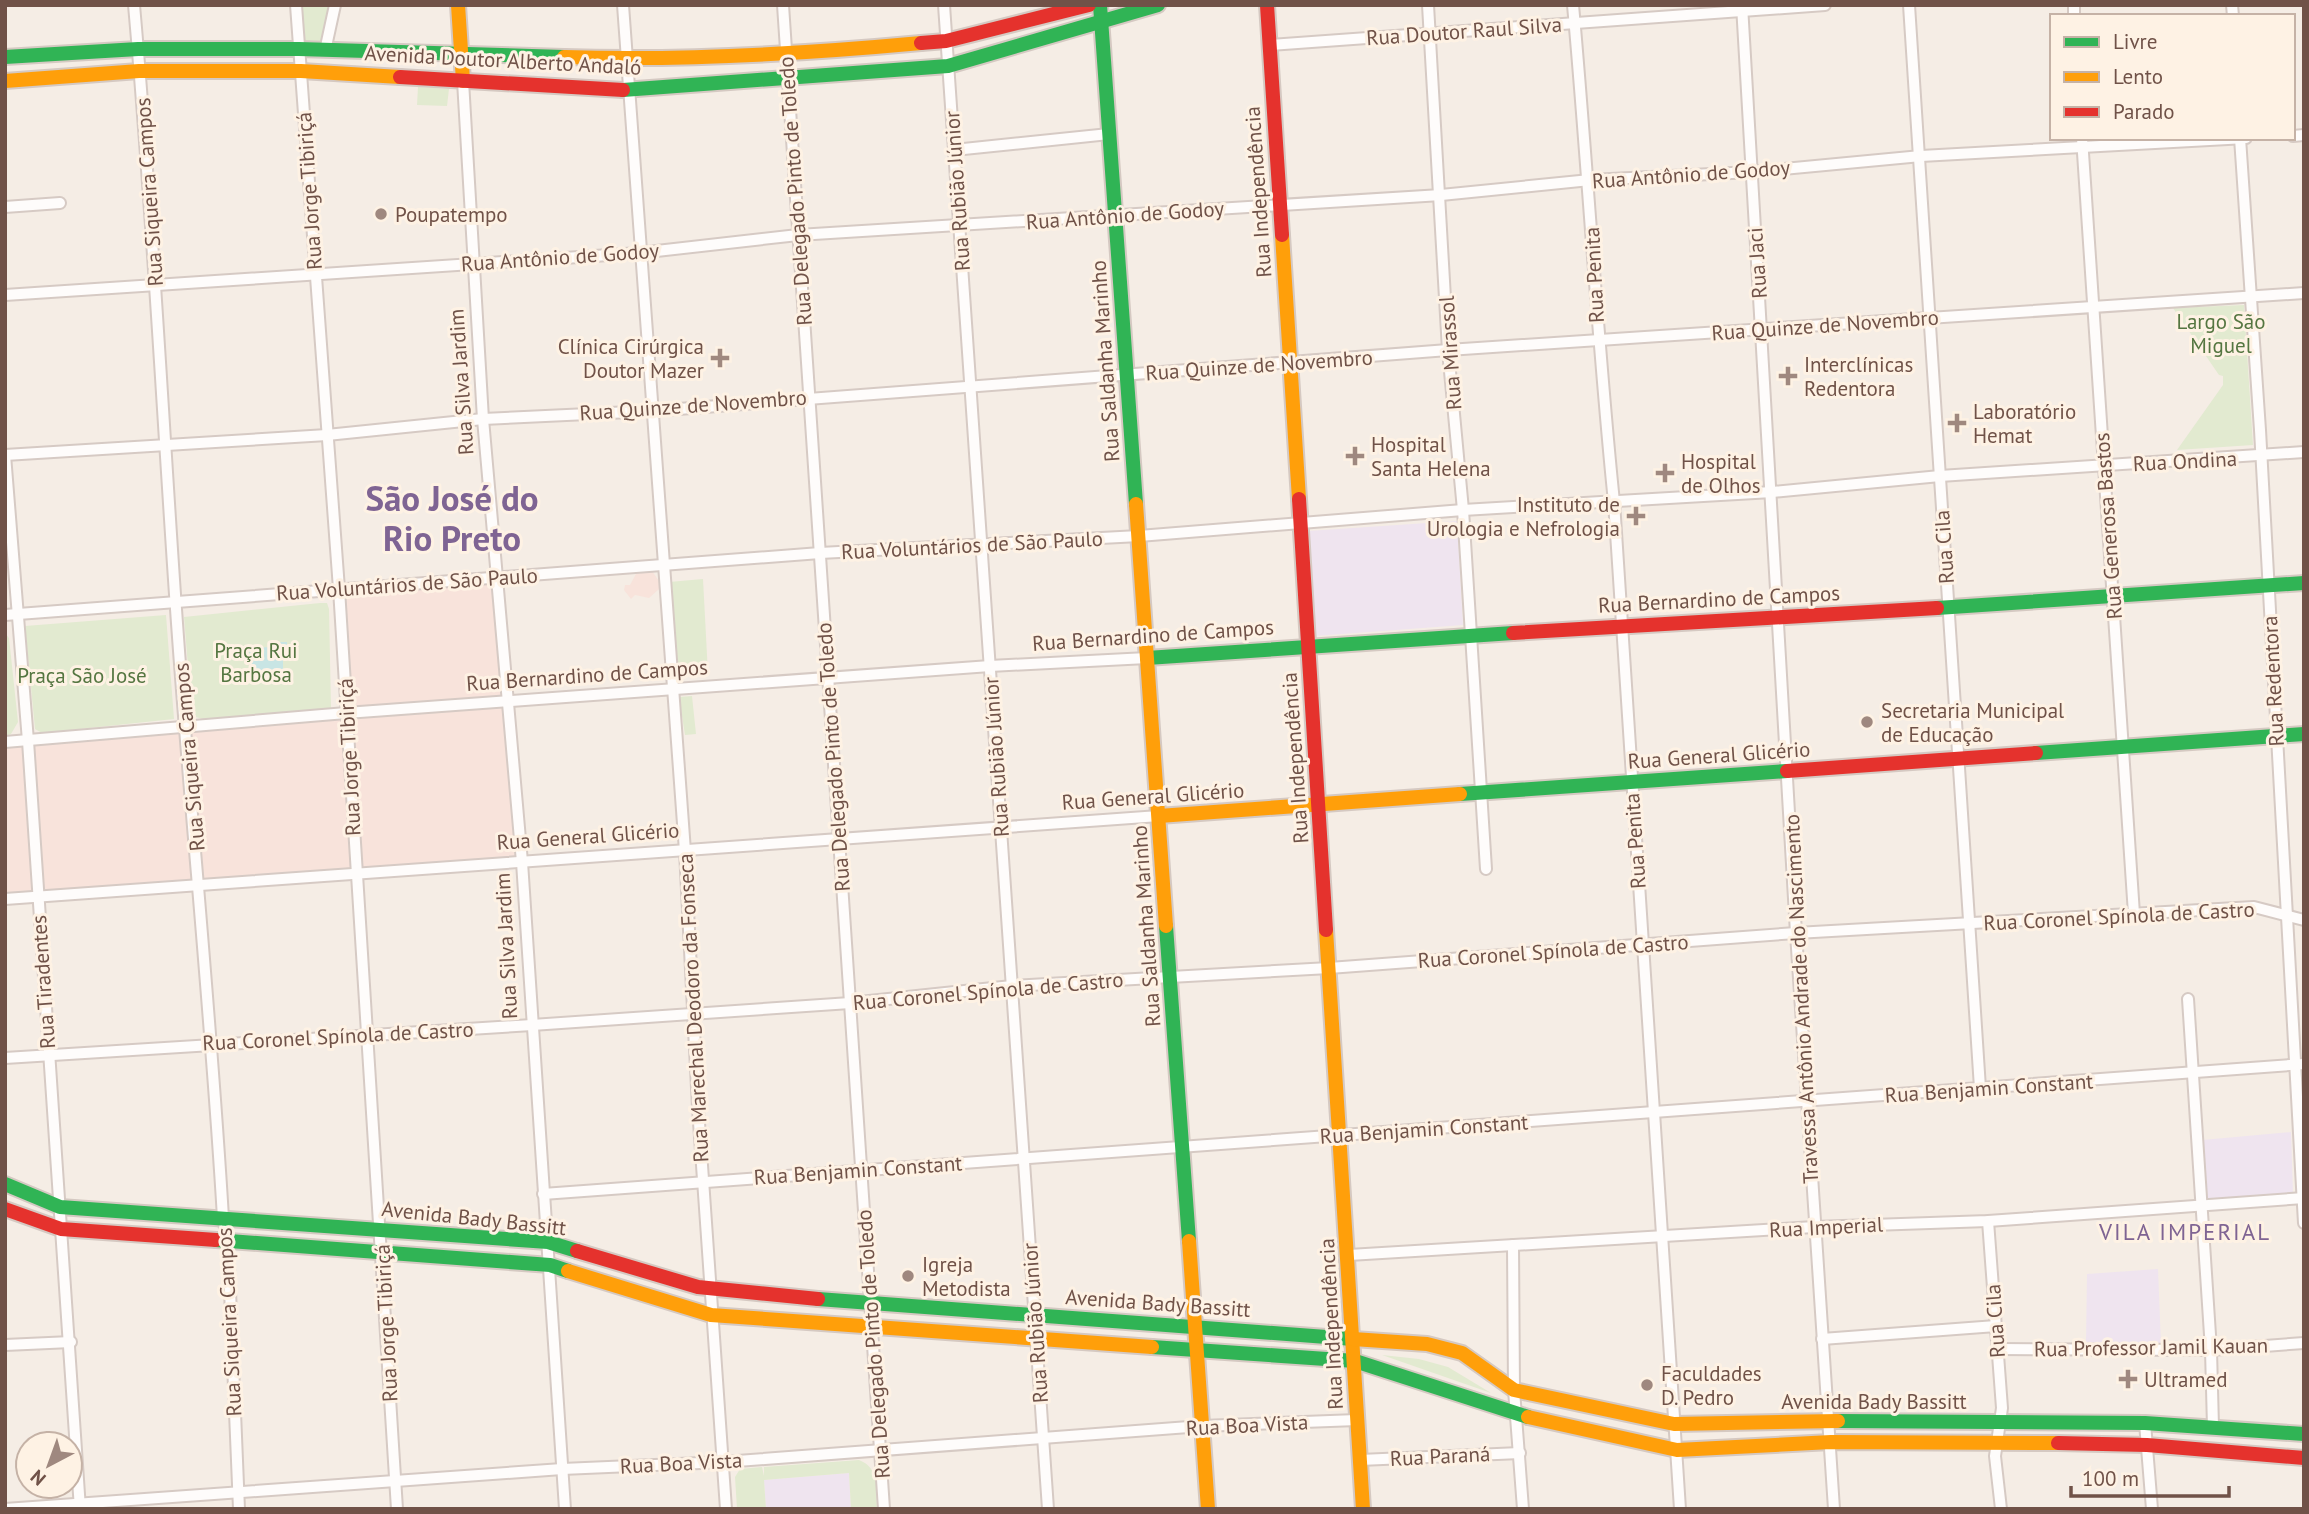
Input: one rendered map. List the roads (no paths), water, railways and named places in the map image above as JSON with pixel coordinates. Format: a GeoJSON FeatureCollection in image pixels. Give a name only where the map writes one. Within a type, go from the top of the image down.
{"type":"FeatureCollection","features":[{"type":"Feature","properties":{"kind":"main road","name":"Rua Silva Jardim"},"geometry":{"type":"LineString","coordinates":[[458,5],[463,81]]}},
{"type":"Feature","properties":{"kind":"main road","name":"Avenida Doutor Alberto Andaló"},"geometry":{"type":"LineString","coordinates":[[5,57],[138,49],[299,49],[626,59],[786,55],[946,41],[1089,5]]}},
{"type":"Feature","properties":{"kind":"main road","name":"Rua Saldanha Marinho"},"geometry":{"type":"LineString","coordinates":[[1100,5],[1208,1509]]}},
{"type":"Feature","properties":{"kind":"main road","name":"Avenida Doutor Alberto Andaló"},"geometry":{"type":"LineString","coordinates":[[5,81],[139,71],[301,71],[630,90],[948,66],[1101,24],[1158,5]]}},
{"type":"Feature","properties":{"kind":"main road","name":"Rua Independência"},"geometry":{"type":"LineString","coordinates":[[1267,5],[1349,1255],[1363,1509]]}},
{"type":"Feature","properties":{"kind":"main road","name":"Rua Bernardino de Campos"},"geometry":{"type":"LineString","coordinates":[[1147,658],[1469,633],[1948,608],[2304,583]]}},
{"type":"Feature","properties":{"kind":"main road","name":"Rua General Glicério"},"geometry":{"type":"LineString","coordinates":[[1159,816],[2304,734]]}},
{"type":"Feature","properties":{"kind":"main road","name":"Avenida Bady Bassitt"},"geometry":{"type":"LineString","coordinates":[[5,1184],[60,1207],[548,1242],[710,1289],[1427,1344],[1462,1353],[1514,1390],[1674,1424],[1830,1421],[2145,1423],[2304,1434]]}},
{"type":"Feature","properties":{"kind":"main road","name":"Avenida Bady Bassitt"},"geometry":{"type":"LineString","coordinates":[[5,1209],[61,1229],[550,1265],[711,1315],[1036,1336],[1198,1351],[1355,1361],[1517,1415],[1677,1450],[1831,1442],[1997,1442],[2147,1445],[2304,1458]]}},
{"type":"Feature","properties":{"kind":"street","name":"Rua Siqueira Campos"},"geometry":{"type":"LineString","coordinates":[[134,5],[156,285],[175,601],[213,1043],[223,1218],[228,1242],[239,1509]]}},
{"type":"Feature","properties":{"kind":"street","name":"Rua Jorge Tibiriçá"},"geometry":{"type":"LineString","coordinates":[[296,5],[339,589],[397,1509]]}},
{"type":"Feature","properties":{"kind":"street"},"geometry":{"type":"LineString","coordinates":[[325,51],[335,5]]}},
{"type":"Feature","properties":{"kind":"street","name":"Rua Marechal Deodoro da Fonseca"},"geometry":{"type":"LineString","coordinates":[[623,5],[639,253],[685,851],[711,1315],[726,1509]]}},
{"type":"Feature","properties":{"kind":"street","name":"Rua Delegado Pinto de Toledo"},"geometry":{"type":"LineString","coordinates":[[783,5],[884,1509]]}},
{"type":"Feature","properties":{"kind":"street","name":"Rua Rubião Júnior"},"geometry":{"type":"LineString","coordinates":[[944,5],[1048,1509]]}},
{"type":"Feature","properties":{"kind":"street","name":"Rua Mirassol"},"geometry":{"type":"LineString","coordinates":[[1428,5],[1448,350],[1464,510],[1469,633],[1486,869]]}},
{"type":"Feature","properties":{"kind":"street","name":"Rua Penita"},"geometry":{"type":"LineString","coordinates":[[1573,5],[1590,180],[1597,341],[1614,502],[1680,1509]]}},
{"type":"Feature","properties":{"kind":"street","name":"Rua Doutor Raul Silva"},"geometry":{"type":"LineString","coordinates":[[1270,46],[1742,8],[1825,5]]}},
{"type":"Feature","properties":{"kind":"street","name":"Rua Cila"},"geometry":{"type":"LineString","coordinates":[[1909,5],[1980,1088]]}},
{"type":"Feature","properties":{"kind":"street","name":"Rua Jaci"},"geometry":{"type":"LineString","coordinates":[[1742,8],[1789,771]]}},
{"type":"Feature","properties":{"kind":"street","name":"Rua Silva Jardim"},"geometry":{"type":"LineString","coordinates":[[463,81],[484,419],[522,862],[565,1509]]}},
{"type":"Feature","properties":{"kind":"street"},"geometry":{"type":"LineString","coordinates":[[954,150],[1109,134]]}},
{"type":"Feature","properties":{"kind":"street","name":"Rua Antônio de Godoy"},"geometry":{"type":"LineString","coordinates":[[5,295],[639,253],[798,235],[1441,195],[1590,180],[1752,172],[2083,143],[2177,140]]}},
{"type":"Feature","properties":{"kind":"street","name":"Rua Redentora"},"geometry":{"type":"LineString","coordinates":[[2240,140],[2261,457],[2285,914],[2299,1065],[2304,1223]]}},
{"type":"Feature","properties":{"kind":"street","name":"Rua Generosa Bastos"},"geometry":{"type":"LineString","coordinates":[[2083,143],[2134,914]]}},
{"type":"Feature","properties":{"kind":"street"},"geometry":{"type":"LineString","coordinates":[[5,207],[60,202]]}},
{"type":"Feature","properties":{"kind":"street","name":"Rua Quinze de Novembro"},"geometry":{"type":"LineString","coordinates":[[5,455],[327,435],[484,419],[652,411],[810,396],[1127,376],[1448,350],[2304,293]]}},
{"type":"Feature","properties":{"kind":"street","name":"Rua Ondina"},"geometry":{"type":"LineString","coordinates":[[1940,476],[2261,457],[2304,452]]}},
{"type":"Feature","properties":{"kind":"street","name":"Rua Tiradentes"},"geometry":{"type":"LineString","coordinates":[[5,455],[71,1342],[80,1507]]}},
{"type":"Feature","properties":{"kind":"street","name":"Rua Voluntários de São Paulo"},"geometry":{"type":"LineString","coordinates":[[5,615],[820,553],[1139,536],[1464,510],[1772,492],[1940,476]]}},
{"type":"Feature","properties":{"kind":"street","name":"Rua Bernardino de Campos"},"geometry":{"type":"LineString","coordinates":[[5,742],[346,713],[828,680],[990,666],[1147,658]]}},
{"type":"Feature","properties":{"kind":"street","name":"Travessa Antônio Andrade do Nascimento"},"geometry":{"type":"LineString","coordinates":[[1789,771],[1796,933],[1834,1509]]}},
{"type":"Feature","properties":{"kind":"street","name":"Rua General Glicério"},"geometry":{"type":"LineString","coordinates":[[5,899],[1159,816]]}},
{"type":"Feature","properties":{"kind":"street","name":"Rua Coronel Spínola de Castro"},"geometry":{"type":"LineString","coordinates":[[5,1058],[850,1003],[1012,986],[1329,968],[1796,933],[2254,907],[2304,920]]}},
{"type":"Feature","properties":{"kind":"street"},"geometry":{"type":"LineString","coordinates":[[2188,999],[2199,1205],[2211,1350],[2213,1427]]}},
{"type":"Feature","properties":{"kind":"street","name":"Rua Benjamin Constant"},"geometry":{"type":"LineString","coordinates":[[544,1194],[2299,1065]]}},
{"type":"Feature","properties":{"kind":"street","name":"Rua Imperial"},"geometry":{"type":"LineString","coordinates":[[1349,1255],[1814,1227],[1988,1221],[2303,1198]]}},
{"type":"Feature","properties":{"kind":"street","name":"Rua Cila"},"geometry":{"type":"LineString","coordinates":[[1988,1221],[1998,1349],[2001,1422],[1995,1455],[2001,1509]]}},
{"type":"Feature","properties":{"kind":"street"},"geometry":{"type":"LineString","coordinates":[[1513,1245],[1514,1390],[1523,1509]]}},
{"type":"Feature","properties":{"kind":"street"},"geometry":{"type":"LineString","coordinates":[[1822,1339],[1996,1326]]}},
{"type":"Feature","properties":{"kind":"street"},"geometry":{"type":"LineString","coordinates":[[5,1345],[71,1342]]}},
{"type":"Feature","properties":{"kind":"street","name":"Rua Professor Jamil Kauan"},"geometry":{"type":"LineString","coordinates":[[1998,1349],[2211,1350],[2304,1343]]}},
{"type":"Feature","properties":{"kind":"street","name":"Rua Boa Vista"},"geometry":{"type":"LineString","coordinates":[[5,1509],[80,1507],[238,1492],[562,1469],[724,1462],[1202,1426],[1357,1420]]}},
{"type":"Feature","properties":{"kind":"street"},"geometry":{"type":"LineString","coordinates":[[2145,1423],[2152,1509]]}},
{"type":"Feature","properties":{"kind":"street","name":"Rua Paraná"},"geometry":{"type":"LineString","coordinates":[[1360,1460],[1520,1452]]}},
{"type":"Feature","properties":{"kind":"water"},"geometry":{"type":"Polygon","coordinates":[[[274,642],[287,642],[288,657],[283,658],[283,670],[251,673],[249,648],[273,647],[274,642]]]}},
{"type":"Feature","properties":{"kind":"place","name":"Poupatempo"},"geometry":{"type":"Point","coordinates":[381,214]}},
{"type":"Feature","properties":{"kind":"place","name":"Clínica Cirúrgica Doutor Mazer"},"geometry":{"type":"Point","coordinates":[720,358]}},
{"type":"Feature","properties":{"kind":"place","name":"Interclínicas Redentora"},"geometry":{"type":"Point","coordinates":[1788,376]}},
{"type":"Feature","properties":{"kind":"place","name":"Laboratório Hemat"},"geometry":{"type":"Point","coordinates":[1957,423]}},
{"type":"Feature","properties":{"kind":"place","name":"Hospital Santa Helena"},"geometry":{"type":"Point","coordinates":[1355,456]}},
{"type":"Feature","properties":{"kind":"place","name":"Hospital de Olhos"},"geometry":{"type":"Point","coordinates":[1665,473]}},
{"type":"Feature","properties":{"kind":"place","name":"Instituto de Urologia e Nefrologia"},"geometry":{"type":"Point","coordinates":[1636,516]}},
{"type":"Feature","properties":{"kind":"place","name":"Secretaria Municipal de Educação"},"geometry":{"type":"Point","coordinates":[1867,722]}},
{"type":"Feature","properties":{"kind":"place","name":"Igreja Metodista"},"geometry":{"type":"Point","coordinates":[908,1276]}},
{"type":"Feature","properties":{"kind":"place","name":"Ultramed"},"geometry":{"type":"Point","coordinates":[2128,1379]}},
{"type":"Feature","properties":{"kind":"place","name":"Faculdades D. Pedro"},"geometry":{"type":"Point","coordinates":[1647,1385]}},
{"type":"Feature","properties":{"kind":"district","name":"São José do Rio Preto"},"geometry":{"type":"Point","coordinates":[452,518]}},
{"type":"Feature","properties":{"kind":"district","name":"VILA IMPERIAL"},"geometry":{"type":"Point","coordinates":[2185,1231]}},
{"type":"Feature","properties":{"kind":"park label","name":"Largo São Miguel"},"geometry":{"type":"Point","coordinates":[2221,333]}},
{"type":"Feature","properties":{"kind":"park label","name":"Praça Rui Barbosa"},"geometry":{"type":"Point","coordinates":[256,662]}},
{"type":"Feature","properties":{"kind":"park label","name":"Praça São José"},"geometry":{"type":"Point","coordinates":[82,675]}}]}
